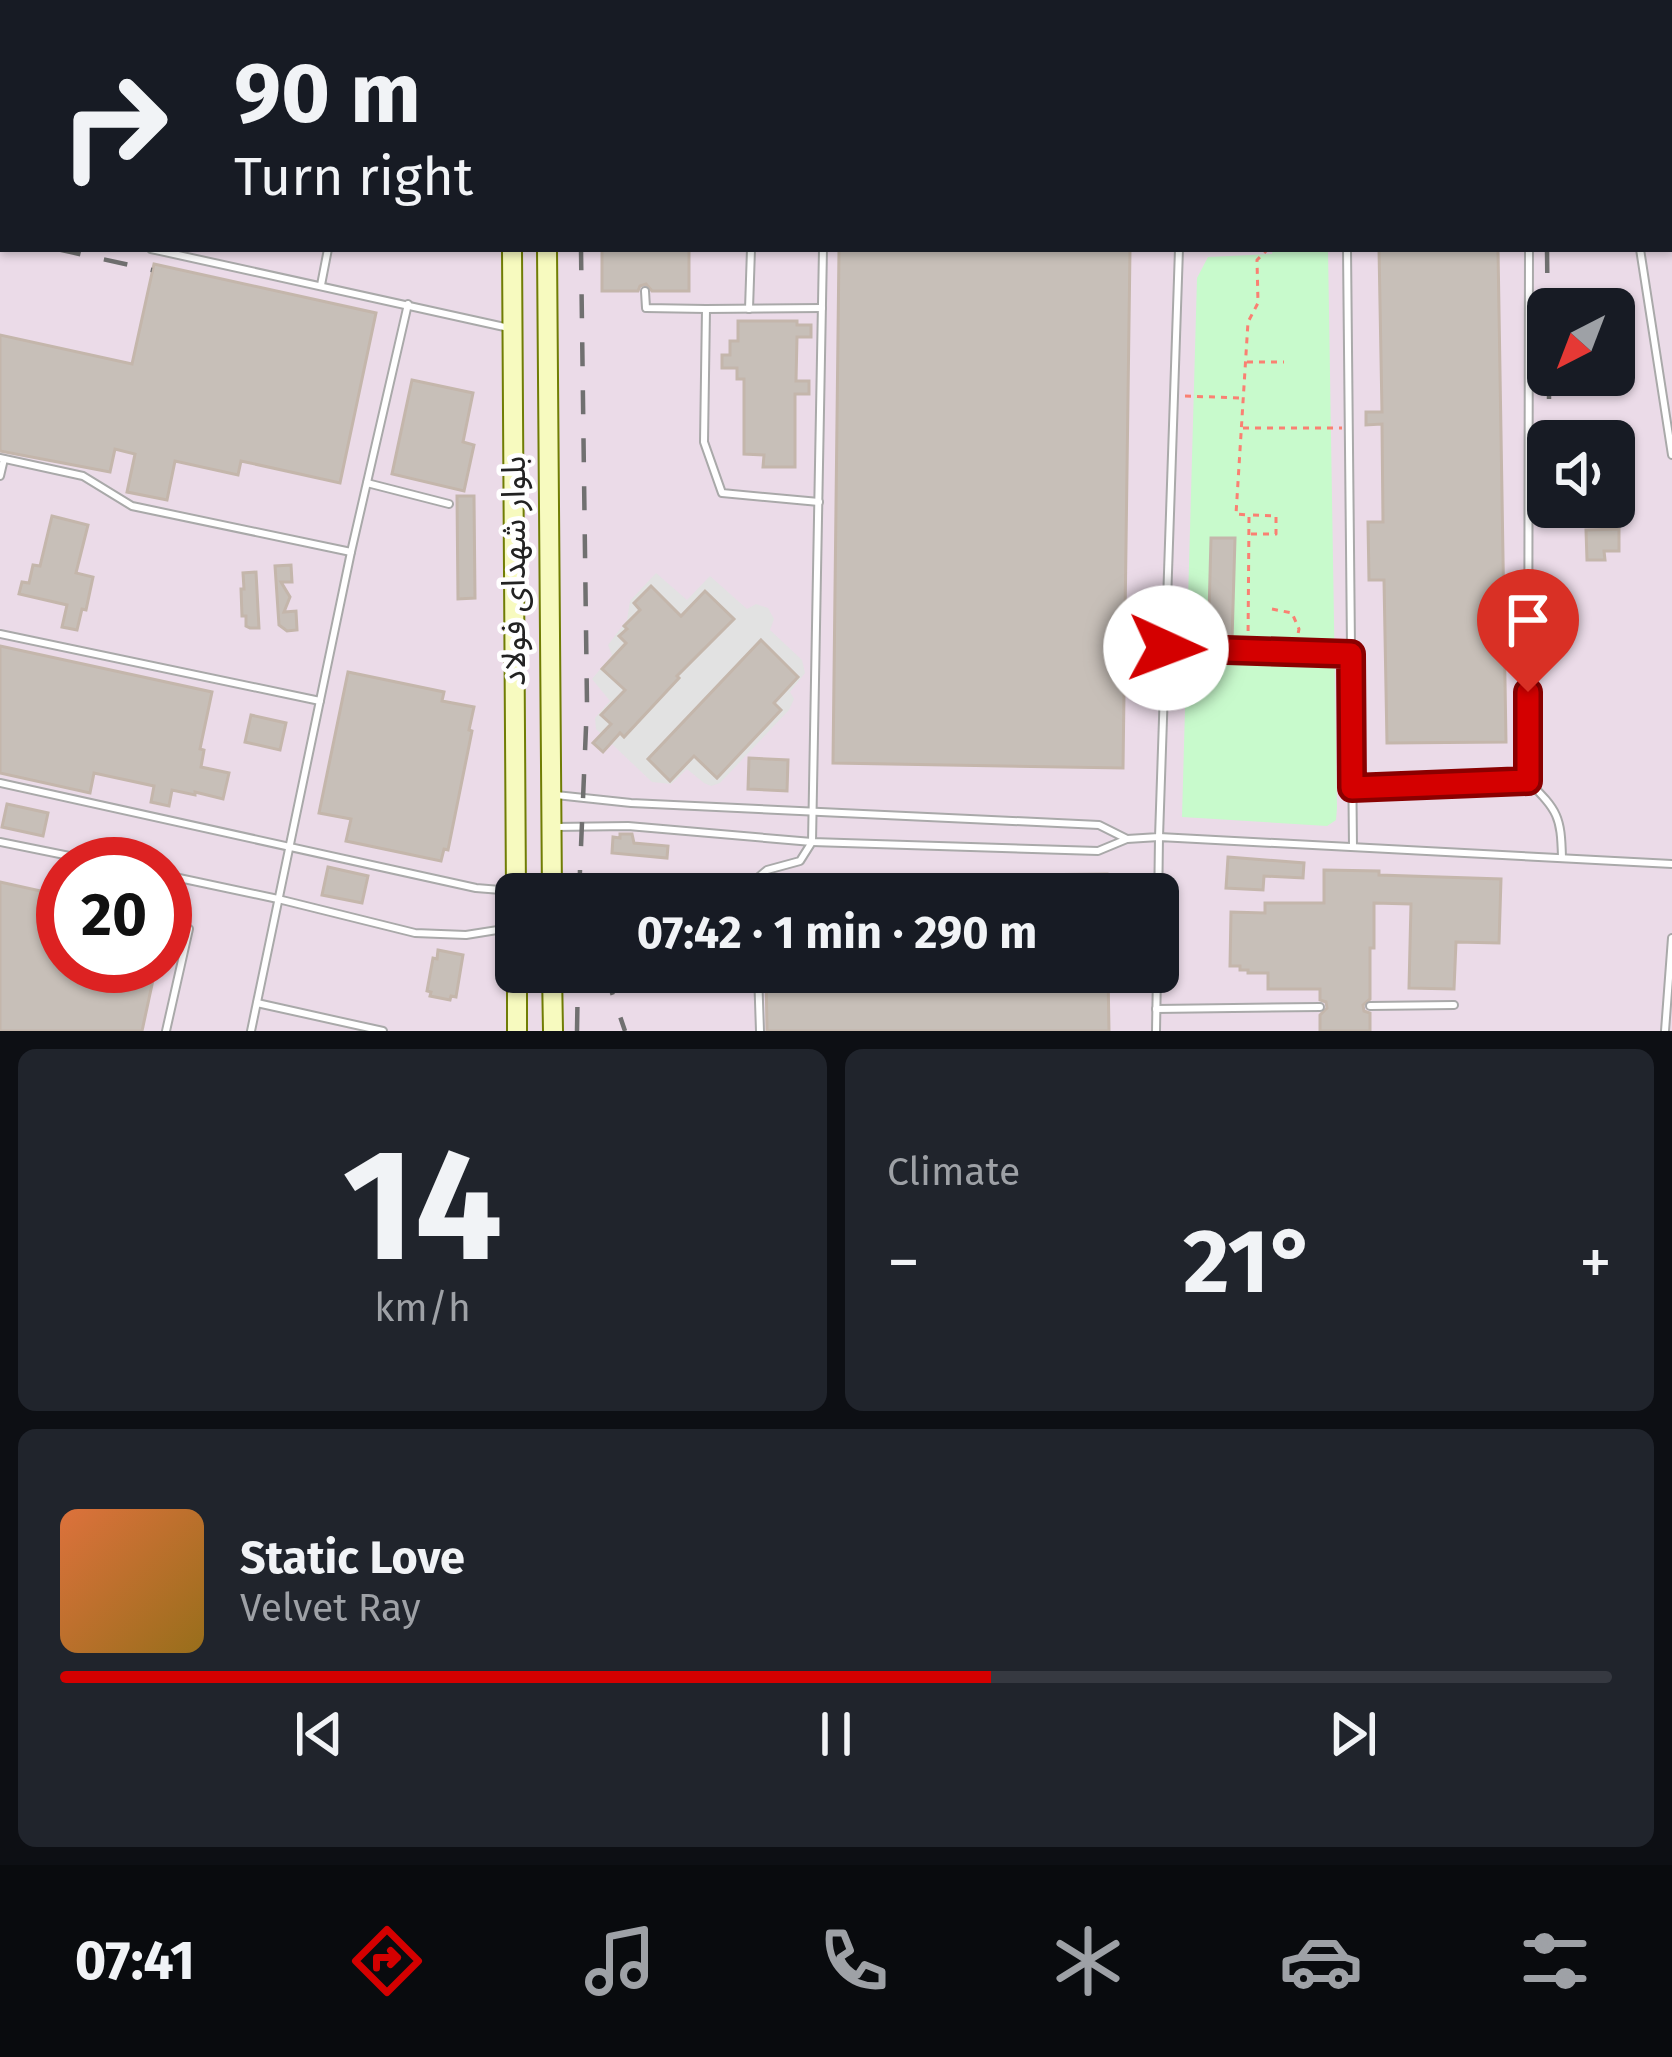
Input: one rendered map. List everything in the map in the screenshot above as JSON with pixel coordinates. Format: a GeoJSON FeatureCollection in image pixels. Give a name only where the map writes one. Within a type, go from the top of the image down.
{"type":"FeatureCollection","features":[{"type":"Feature","properties":{"kind":"street","name":"بلوار شهدای فولاد"},"geometry":{"type":"LineString","coordinates":[[512,252],[516,873]]}},
{"type":"Feature","properties":{"kind":"street","name":"بلوار شهدای فولاد"},"geometry":{"type":"LineString","coordinates":[[548,252],[552,873]]}},
{"type":"Feature","properties":{"kind":"street"},"geometry":{"type":"LineString","coordinates":[[515,794],[551,795]]}},
{"type":"Feature","properties":{"kind":"street"},"geometry":{"type":"LineString","coordinates":[[516,827],[551,826]]}},
{"type":"Feature","properties":{"kind":"street"},"geometry":{"type":"LineString","coordinates":[[517,993],[517,1031]]}},
{"type":"Feature","properties":{"kind":"street"},"geometry":{"type":"LineString","coordinates":[[552,993],[553,1031]]}},
{"type":"Feature","properties":{"kind":"lane"},"geometry":{"type":"LineString","coordinates":[[321,286],[327,252]]}},
{"type":"Feature","properties":{"kind":"lane"},"geometry":{"type":"LineString","coordinates":[[749,308],[751,252]]}},
{"type":"Feature","properties":{"kind":"lane"},"geometry":{"type":"LineString","coordinates":[[763,873],[800,861],[812,842],[823,252]]}},
{"type":"Feature","properties":{"kind":"lane"},"geometry":{"type":"LineString","coordinates":[[1159,873],[1179,252]]}},
{"type":"Feature","properties":{"kind":"lane"},"geometry":{"type":"LineString","coordinates":[[1346,252],[1353,847]]}},
{"type":"Feature","properties":{"kind":"lane"},"geometry":{"type":"LineString","coordinates":[[1529,252],[1528,781],[1561,822],[1562,858]]}},
{"type":"Feature","properties":{"kind":"lane"},"geometry":{"type":"LineString","coordinates":[[1640,252],[1672,455]]}},
{"type":"Feature","properties":{"kind":"lane"},"geometry":{"type":"LineString","coordinates":[[195,254],[512,329]]}},
{"type":"Feature","properties":{"kind":"lane"},"geometry":{"type":"LineString","coordinates":[[645,291],[646,308],[822,308]]}},
{"type":"Feature","properties":{"kind":"lane"},"geometry":{"type":"LineString","coordinates":[[251,1031],[351,551],[409,304]]}},
{"type":"Feature","properties":{"kind":"lane"},"geometry":{"type":"LineString","coordinates":[[706,309],[704,442],[722,493],[819,502]]}},
{"type":"Feature","properties":{"kind":"lane"},"geometry":{"type":"LineString","coordinates":[[0,476],[2,458],[83,476],[132,506],[351,551]]}},
{"type":"Feature","properties":{"kind":"lane"},"geometry":{"type":"LineString","coordinates":[[367,483],[449,504]]}},
{"type":"Feature","properties":{"kind":"lane"},"geometry":{"type":"LineString","coordinates":[[0,634],[320,701]]}},
{"type":"Feature","properties":{"kind":"lane"},"geometry":{"type":"LineString","coordinates":[[1166,648],[1351,654]]}},
{"type":"Feature","properties":{"kind":"lane"},"geometry":{"type":"LineString","coordinates":[[1352,788],[1528,781]]}},
{"type":"Feature","properties":{"kind":"lane"},"geometry":{"type":"LineString","coordinates":[[0,783],[495,890]]}},
{"type":"Feature","properties":{"kind":"lane"},"geometry":{"type":"LineString","coordinates":[[551,795],[631,803],[1099,825],[1127,839]]}},
{"type":"Feature","properties":{"kind":"lane"},"geometry":{"type":"LineString","coordinates":[[551,826],[628,826],[812,842],[1098,851],[1127,839],[1159,836],[1672,864]]}},
{"type":"Feature","properties":{"kind":"lane"},"geometry":{"type":"LineString","coordinates":[[0,842],[36,849]]}},
{"type":"Feature","properties":{"kind":"lane"},"geometry":{"type":"LineString","coordinates":[[192,881],[416,932],[466,935],[495,930]]}},
{"type":"Feature","properties":{"kind":"lane"},"geometry":{"type":"LineString","coordinates":[[1665,1031],[1672,938]]}},
{"type":"Feature","properties":{"kind":"lane"},"geometry":{"type":"LineString","coordinates":[[166,1031],[174,993]]}},
{"type":"Feature","properties":{"kind":"lane"},"geometry":{"type":"LineString","coordinates":[[757,1031],[758,993]]}},
{"type":"Feature","properties":{"kind":"lane"},"geometry":{"type":"LineString","coordinates":[[1156,993],[1156,1031]]}},
{"type":"Feature","properties":{"kind":"lane"},"geometry":{"type":"LineString","coordinates":[[257,1004],[383,1031]]}},
{"type":"Feature","properties":{"kind":"lane"},"geometry":{"type":"LineString","coordinates":[[1370,1006],[1454,1005]]}},
{"type":"Feature","properties":{"kind":"lane"},"geometry":{"type":"LineString","coordinates":[[1156,1009],[1319,1007]]}},
{"type":"Feature","properties":{"kind":"path"},"geometry":{"type":"LineString","coordinates":[[1249,534],[1276,534],[1276,516],[1236,514],[1248,322],[1258,304],[1257,260],[1265,252]]}},
{"type":"Feature","properties":{"kind":"path"},"geometry":{"type":"LineString","coordinates":[[1246,362],[1284,362]]}},
{"type":"Feature","properties":{"kind":"path"},"geometry":{"type":"LineString","coordinates":[[1174,395],[1243,398]]}},
{"type":"Feature","properties":{"kind":"path"},"geometry":{"type":"LineString","coordinates":[[1241,428],[1348,428]]}},
{"type":"Feature","properties":{"kind":"path"},"geometry":{"type":"LineString","coordinates":[[1248,651],[1250,515]]}},
{"type":"Feature","properties":{"kind":"path"},"geometry":{"type":"LineString","coordinates":[[1272,609],[1292,613],[1299,629],[1295,652]]}},
{"type":"Feature","properties":{"kind":"shaded area"},"geometry":{"type":"Polygon","coordinates":[[[0,252],[1672,252],[1672,1031],[0,1031],[0,252]]]}},
{"type":"Feature","properties":{"kind":"shaded area"},"geometry":{"type":"Polygon","coordinates":[[[656,573],[687,600],[710,576],[747,609],[756,604],[768,608],[774,619],[770,630],[802,660],[805,673],[790,692],[794,699],[789,710],[720,783],[711,786],[687,769],[671,784],[652,782],[596,729],[595,718],[610,701],[592,679],[612,655],[608,645],[627,620],[630,601],[656,573]]]}},
{"type":"Feature","properties":{"kind":"green space"},"geometry":{"type":"Polygon","coordinates":[[[1328,252],[1337,808],[1336,820],[1327,826],[1182,817],[1197,278],[1208,257],[1328,252]]]}},
{"type":"Feature","properties":{"kind":"building"},"geometry":{"type":"Polygon","coordinates":[[[602,252],[689,252],[689,291],[652,291],[646,284],[638,291],[602,291],[602,252]]]}},
{"type":"Feature","properties":{"kind":"building"},"geometry":{"type":"Polygon","coordinates":[[[839,252],[1130,252],[1123,768],[833,763],[839,252]]]}},
{"type":"Feature","properties":{"kind":"building"},"geometry":{"type":"Polygon","coordinates":[[[1379,252],[1498,252],[1506,742],[1387,743],[1384,580],[1369,580],[1368,522],[1383,522],[1382,424],[1366,425],[1366,412],[1382,412],[1379,252]]]}},
{"type":"Feature","properties":{"kind":"building"},"geometry":{"type":"Polygon","coordinates":[[[154,264],[376,313],[340,483],[241,461],[238,475],[175,461],[167,500],[127,492],[135,454],[115,449],[110,472],[0,451],[0,335],[132,364],[154,264]]]}},
{"type":"Feature","properties":{"kind":"building"},"geometry":{"type":"Polygon","coordinates":[[[738,321],[811,325],[811,337],[797,337],[796,381],[809,381],[809,394],[795,394],[795,467],[763,467],[764,455],[744,454],[744,379],[737,379],[737,368],[722,368],[722,355],[730,355],[730,341],[738,341],[738,321]]]}},
{"type":"Feature","properties":{"kind":"building"},"geometry":{"type":"Polygon","coordinates":[[[412,380],[473,393],[463,442],[474,445],[464,491],[392,474],[412,380]]]}},
{"type":"Feature","properties":{"kind":"building"},"geometry":{"type":"Polygon","coordinates":[[[457,496],[474,496],[475,598],[458,599],[457,496]]]}},
{"type":"Feature","properties":{"kind":"building"},"geometry":{"type":"Polygon","coordinates":[[[52,516],[88,525],[76,573],[93,577],[77,630],[62,627],[67,605],[19,594],[22,582],[29,583],[33,565],[40,566],[52,516]]]}},
{"type":"Feature","properties":{"kind":"building"},"geometry":{"type":"Polygon","coordinates":[[[1619,529],[1619,551],[1604,551],[1605,560],[1587,560],[1586,530],[1619,529]]]}},
{"type":"Feature","properties":{"kind":"building"},"geometry":{"type":"Polygon","coordinates":[[[1211,538],[1235,538],[1232,641],[1201,641],[1201,614],[1209,614],[1211,538]]]}},
{"type":"Feature","properties":{"kind":"building"},"geometry":{"type":"Polygon","coordinates":[[[291,565],[292,582],[281,582],[290,597],[284,612],[296,611],[297,630],[287,631],[279,625],[275,566],[291,565]]]}},
{"type":"Feature","properties":{"kind":"building"},"geometry":{"type":"Polygon","coordinates":[[[256,572],[259,628],[250,628],[242,616],[241,589],[243,573],[256,572]]]}},
{"type":"Feature","properties":{"kind":"building"},"geometry":{"type":"Polygon","coordinates":[[[651,586],[681,616],[705,591],[734,619],[624,737],[620,733],[603,752],[593,743],[611,724],[601,715],[625,690],[602,669],[626,643],[619,636],[640,610],[634,603],[651,586]]]}},
{"type":"Feature","properties":{"kind":"building"},"geometry":{"type":"Polygon","coordinates":[[[761,640],[798,677],[774,703],[781,710],[717,778],[694,756],[670,781],[648,759],[761,640]]]}},
{"type":"Feature","properties":{"kind":"building"},"geometry":{"type":"Polygon","coordinates":[[[0,646],[212,692],[200,749],[204,750],[201,767],[229,773],[223,799],[172,790],[169,806],[151,802],[154,786],[94,773],[90,793],[0,773],[0,646]]]}},
{"type":"Feature","properties":{"kind":"building"},"geometry":{"type":"Polygon","coordinates":[[[348,672],[444,692],[442,701],[474,707],[448,850],[444,849],[441,861],[346,841],[351,819],[319,813],[348,672]]]}},
{"type":"Feature","properties":{"kind":"building"},"geometry":{"type":"Polygon","coordinates":[[[251,715],[286,723],[280,750],[245,742],[251,715]]]}},
{"type":"Feature","properties":{"kind":"building"},"geometry":{"type":"Polygon","coordinates":[[[749,758],[788,760],[787,791],[748,789],[749,758]]]}},
{"type":"Feature","properties":{"kind":"building"},"geometry":{"type":"Polygon","coordinates":[[[7,804],[48,813],[43,836],[2,827],[7,804]]]}},
{"type":"Feature","properties":{"kind":"building"},"geometry":{"type":"Polygon","coordinates":[[[620,834],[632,834],[634,843],[668,846],[667,858],[612,853],[613,837],[620,838],[620,834]]]}},
{"type":"Feature","properties":{"kind":"building"},"geometry":{"type":"Polygon","coordinates":[[[1228,857],[1304,863],[1303,878],[1264,876],[1263,890],[1226,888],[1228,857]]]}},
{"type":"Feature","properties":{"kind":"building"},"geometry":{"type":"Polygon","coordinates":[[[328,867],[368,876],[362,903],[322,895],[328,867]]]}},
{"type":"Feature","properties":{"kind":"building"},"geometry":{"type":"Polygon","coordinates":[[[1324,870],[1501,879],[1499,943],[1456,942],[1454,989],[1409,988],[1411,904],[1374,903],[1370,999],[1363,1005],[1370,1013],[1370,1031],[1320,1031],[1320,1015],[1327,1008],[1320,1000],[1320,989],[1268,989],[1268,973],[1248,973],[1240,966],[1230,966],[1231,912],[1265,913],[1265,903],[1324,903],[1324,870]]]}},
{"type":"Feature","properties":{"kind":"building"},"geometry":{"type":"Polygon","coordinates":[[[0,882],[36,890],[36,993],[150,993],[142,1031],[0,1031],[0,882]]]}},
{"type":"Feature","properties":{"kind":"building"},"geometry":{"type":"Polygon","coordinates":[[[438,950],[463,955],[456,997],[450,1000],[427,991],[438,950]]]}},
{"type":"Feature","properties":{"kind":"building"},"geometry":{"type":"Polygon","coordinates":[[[766,993],[1108,993],[1109,1031],[767,1031],[766,993]]]}},
{"type":"Feature","properties":{"kind":"railway"},"geometry":{"type":"LineString","coordinates":[[71,252],[152,270]]}},
{"type":"Feature","properties":{"kind":"railway"},"geometry":{"type":"LineString","coordinates":[[580,873],[587,704],[581,252]]}},
{"type":"Feature","properties":{"kind":"railway"},"geometry":{"type":"LineString","coordinates":[[1547,252],[1547,288]]}},
{"type":"Feature","properties":{"kind":"railway"},"geometry":{"type":"LineString","coordinates":[[577,1031],[578,993]]}},
{"type":"Feature","properties":{"kind":"railway"},"geometry":{"type":"LineString","coordinates":[[612,993],[625,1031]]}},
{"type":"Feature","properties":{"kind":"route"},"geometry":{"type":"LineString","coordinates":[[1166,648],[1351,654],[1352,788],[1528,781],[1528,692]]}}]}
